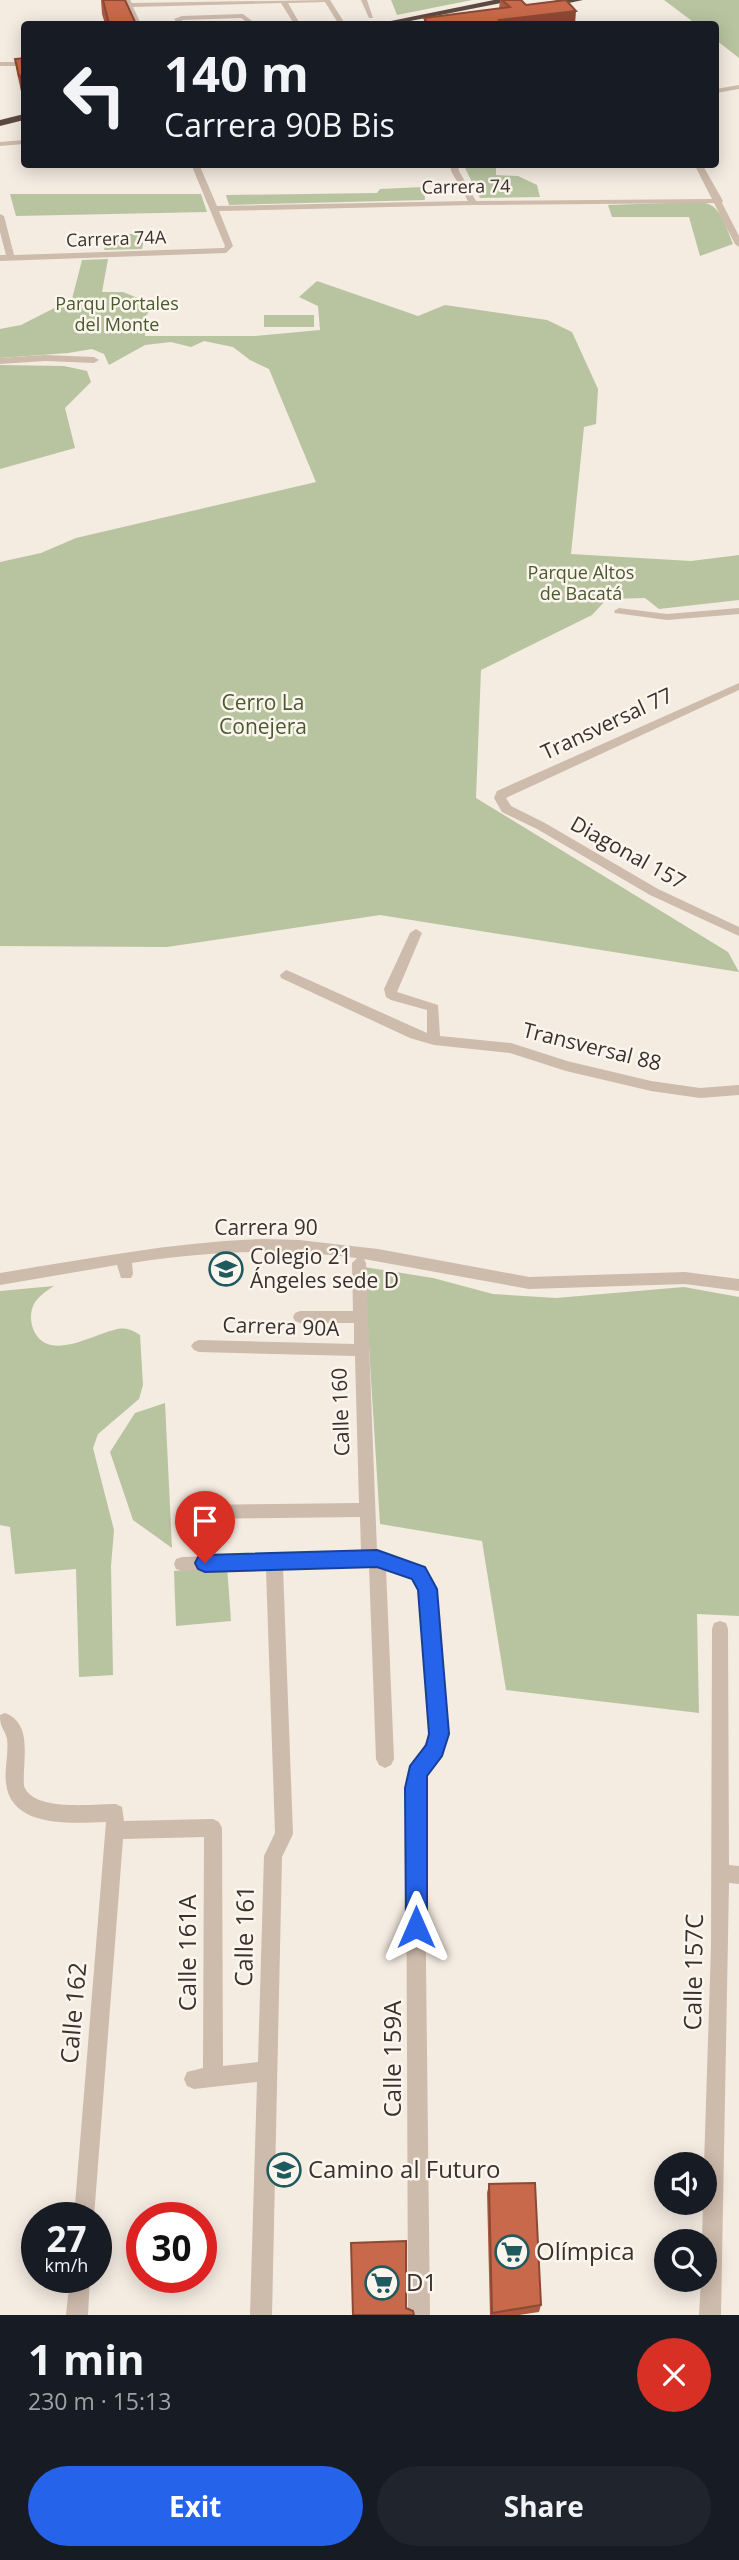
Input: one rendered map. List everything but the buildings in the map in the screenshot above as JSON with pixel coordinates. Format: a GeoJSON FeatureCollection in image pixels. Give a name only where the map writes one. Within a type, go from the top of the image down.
{"type":"FeatureCollection","features":[{"type":"Feature","properties":{"kind":"highway"},"geometry":{"type":"LineString","coordinates":[[397,21],[512,0]]}},
{"type":"Feature","properties":{"kind":"highway"},"geometry":{"type":"LineString","coordinates":[[458,21],[578,0]]}},
{"type":"Feature","properties":{"kind":"highway"},"geometry":{"type":"LineString","coordinates":[[0,110],[21,105]]}},
{"type":"Feature","properties":{"kind":"highway"},"geometry":{"type":"LineString","coordinates":[[0,123],[21,118]]}},
{"type":"Feature","properties":{"kind":"street"},"geometry":{"type":"LineString","coordinates":[[136,21],[128,2],[325,0],[339,21]]}},
{"type":"Feature","properties":{"kind":"street"},"geometry":{"type":"LineString","coordinates":[[364,0],[371,17]]}},
{"type":"Feature","properties":{"kind":"street"},"geometry":{"type":"LineString","coordinates":[[282,1],[295,21]]}},
{"type":"Feature","properties":{"kind":"street"},"geometry":{"type":"LineString","coordinates":[[204,3],[214,21]]}},
{"type":"Feature","properties":{"kind":"street"},"geometry":{"type":"LineString","coordinates":[[532,8],[554,16]]}},
{"type":"Feature","properties":{"kind":"street"},"geometry":{"type":"LineString","coordinates":[[180,21],[212,16],[246,16],[250,21]]}},
{"type":"Feature","properties":{"kind":"street"},"geometry":{"type":"LineString","coordinates":[[0,64],[21,64]]}},
{"type":"Feature","properties":{"kind":"street"},"geometry":{"type":"LineString","coordinates":[[719,90],[739,87]]}},
{"type":"Feature","properties":{"kind":"street"},"geometry":{"type":"LineString","coordinates":[[0,144],[21,142]]}},
{"type":"Feature","properties":{"kind":"street"},"geometry":{"type":"LineString","coordinates":[[197,168],[214,209]]}},
{"type":"Feature","properties":{"kind":"street"},"geometry":{"type":"LineString","coordinates":[[455,168],[473,202]]}},
{"type":"Feature","properties":{"kind":"street"},"geometry":{"type":"LineString","coordinates":[[701,168],[724,205],[739,244]]}},
{"type":"Feature","properties":{"kind":"street","name":"Carrera 74"},"geometry":{"type":"LineString","coordinates":[[214,209],[473,202],[724,205]]}},
{"type":"Feature","properties":{"kind":"street","name":"Carrera 74A"},"geometry":{"type":"LineString","coordinates":[[0,258],[218,252],[229,246],[214,209]]}},
{"type":"Feature","properties":{"kind":"street"},"geometry":{"type":"LineString","coordinates":[[0,216],[11,258]]}},
{"type":"Feature","properties":{"kind":"street"},"geometry":{"type":"LineString","coordinates":[[0,361],[45,358],[94,360]]}},
{"type":"Feature","properties":{"kind":"street"},"geometry":{"type":"LineString","coordinates":[[620,611],[667,617],[739,611]]}},
{"type":"Feature","properties":{"kind":"street","name":"Transversal 77"},"geometry":{"type":"LineString","coordinates":[[501,804],[501,794],[739,686]]}},
{"type":"Feature","properties":{"kind":"street","name":"Diagonal 157"},"geometry":{"type":"LineString","coordinates":[[501,804],[653,892],[739,932]]}},
{"type":"Feature","properties":{"kind":"street"},"geometry":{"type":"LineString","coordinates":[[416,933],[390,989],[396,999],[427,1004],[433,1008],[434,1040]]}},
{"type":"Feature","properties":{"kind":"street","name":"Transversal 88"},"geometry":{"type":"LineString","coordinates":[[286,975],[415,1035],[434,1040],[511,1048],[566,1066],[651,1086],[700,1093],[739,1090]]}},
{"type":"Feature","properties":{"kind":"street","name":"Carrera 90"},"geometry":{"type":"LineString","coordinates":[[0,1279],[125,1266],[168,1251],[298,1246],[405,1259],[512,1282],[566,1284],[694,1276],[739,1285]]}},
{"type":"Feature","properties":{"kind":"street","name":"Calle 160"},"geometry":{"type":"LineString","coordinates":[[359,1263],[368,1510],[385,1759]]}},
{"type":"Feature","properties":{"kind":"street"},"geometry":{"type":"LineString","coordinates":[[300,1317],[360,1317]]}},
{"type":"Feature","properties":{"kind":"street","name":"Carrera 90A"},"geometry":{"type":"LineString","coordinates":[[199,1346],[361,1350]]}},
{"type":"Feature","properties":{"kind":"street"},"geometry":{"type":"LineString","coordinates":[[184,1512],[368,1510]]}},
{"type":"Feature","properties":{"kind":"street"},"geometry":{"type":"LineString","coordinates":[[182,1564],[373,1558]]}},
{"type":"Feature","properties":{"kind":"street","name":"Calle 159A"},"geometry":{"type":"LineString","coordinates":[[373,1558],[407,1567],[418,1573],[427,1589],[439,1734],[435,1749],[418,1773],[415,1788],[419,2315]]}},
{"type":"Feature","properties":{"kind":"street","name":"Calle 161"},"geometry":{"type":"LineString","coordinates":[[261,2315],[273,1856],[284,1834],[274,1560]]}},
{"type":"Feature","properties":{"kind":"street","name":"Calle 157C"},"geometry":{"type":"LineString","coordinates":[[710,2315],[729,1874],[720,1629]]}},
{"type":"Feature","properties":{"kind":"street"},"geometry":{"type":"LineString","coordinates":[[5,1721],[15,1732],[15,1788],[24,1805],[39,1811],[116,1821]]}},
{"type":"Feature","properties":{"kind":"street","name":"Calle 161A"},"geometry":{"type":"LineString","coordinates":[[116,1821],[213,1828],[204,2078],[267,2071]]}},
{"type":"Feature","properties":{"kind":"street","name":"Calle 162"},"geometry":{"type":"LineString","coordinates":[[86,2202],[116,1821]]}},
{"type":"Feature","properties":{"kind":"street"},"geometry":{"type":"LineString","coordinates":[[77,2315],[79,2293]]}},
{"type":"Feature","properties":{"kind":"green space"},"geometry":{"type":"Polygon","coordinates":[[[391,0],[472,0],[397,15],[391,0]]]}},
{"type":"Feature","properties":{"kind":"green space"},"geometry":{"type":"Polygon","coordinates":[[[664,0],[739,0],[739,58],[719,42],[719,21],[692,21],[664,0]]]}},
{"type":"Feature","properties":{"kind":"green space"},"geometry":{"type":"Polygon","coordinates":[[[465,168],[496,168],[496,175],[518,176],[537,185],[540,197],[480,198],[465,168]]]}},
{"type":"Feature","properties":{"kind":"green space"},"geometry":{"type":"Polygon","coordinates":[[[424,187],[425,200],[229,205],[226,195],[377,193],[380,189],[424,187]]]}},
{"type":"Feature","properties":{"kind":"green space"},"geometry":{"type":"Polygon","coordinates":[[[10,194],[201,194],[207,212],[16,216],[10,194]]]}},
{"type":"Feature","properties":{"kind":"green space"},"geometry":{"type":"Polygon","coordinates":[[[707,203],[718,211],[733,244],[700,256],[689,217],[612,217],[608,205],[707,203]]]}},
{"type":"Feature","properties":{"kind":"green space"},"geometry":{"type":"Polygon","coordinates":[[[108,234],[145,234],[142,249],[104,250],[108,234]]]}},
{"type":"Feature","properties":{"kind":"green space","name":"Cerro La Conejera"},"geometry":{"type":"Polygon","coordinates":[[[108,259],[102,292],[123,292],[155,305],[138,325],[145,331],[145,336],[255,336],[320,330],[318,306],[299,297],[317,281],[418,316],[445,305],[547,320],[572,332],[598,389],[596,424],[584,427],[571,554],[691,561],[739,555],[739,600],[659,609],[645,598],[607,599],[592,615],[481,670],[476,798],[728,952],[739,972],[380,915],[167,947],[0,946],[0,562],[41,553],[76,538],[316,482],[269,369],[250,360],[233,347],[204,341],[191,347],[171,342],[145,345],[109,365],[104,354],[92,349],[0,358],[0,329],[21,325],[72,299],[82,260],[108,259]]]}},
{"type":"Feature","properties":{"kind":"green space"},"geometry":{"type":"Polygon","coordinates":[[[264,315],[314,315],[314,327],[264,327],[264,315]]]}},
{"type":"Feature","properties":{"kind":"green space"},"geometry":{"type":"Polygon","coordinates":[[[0,365],[64,366],[87,371],[91,382],[65,408],[75,448],[0,469],[0,365]]]}},
{"type":"Feature","properties":{"kind":"green space"},"geometry":{"type":"Polygon","coordinates":[[[364,1267],[433,1278],[493,1294],[556,1298],[684,1287],[739,1297],[739,1616],[697,1614],[699,1713],[506,1690],[482,1541],[380,1524],[364,1267]]]}},
{"type":"Feature","properties":{"kind":"green space"},"geometry":{"type":"Polygon","coordinates":[[[54,1286],[38,1298],[32,1309],[32,1326],[41,1340],[60,1346],[121,1329],[140,1335],[143,1385],[139,1399],[98,1434],[93,1448],[114,1530],[111,1566],[113,1675],[79,1677],[76,1569],[15,1574],[10,1527],[0,1525],[0,1291],[54,1286]]]}},
{"type":"Feature","properties":{"kind":"green space"},"geometry":{"type":"Polygon","coordinates":[[[165,1403],[172,1548],[133,1520],[110,1452],[135,1413],[165,1403]]]}},
{"type":"Feature","properties":{"kind":"green space"},"geometry":{"type":"Polygon","coordinates":[[[227,1566],[231,1621],[176,1626],[174,1571],[227,1566]]]}},
{"type":"Feature","properties":{"kind":"place","name":"Colegio 21 Ángeles sede D"},"geometry":{"type":"Point","coordinates":[226,1269]}},
{"type":"Feature","properties":{"kind":"place","name":"Camino al Futuro"},"geometry":{"type":"Point","coordinates":[284,2170]}},
{"type":"Feature","properties":{"kind":"place","name":"Olímpica"},"geometry":{"type":"Point","coordinates":[512,2252]}},
{"type":"Feature","properties":{"kind":"place","name":"D1"},"geometry":{"type":"Point","coordinates":[382,2283]}},
{"type":"Feature","properties":{"kind":"route"},"geometry":{"type":"LineString","coordinates":[[205,1563],[377,1558],[418,1573],[427,1589],[439,1734],[435,1749],[418,1773],[415,1788],[416,1927]]}},
{"type":"Feature","properties":{"kind":"park label","name":"Parqu Portales del Monte"},"geometry":{"type":"Point","coordinates":[117,314]}},
{"type":"Feature","properties":{"kind":"park label","name":"Parque Altos de Bacatá"},"geometry":{"type":"Point","coordinates":[581,583]}}]}
